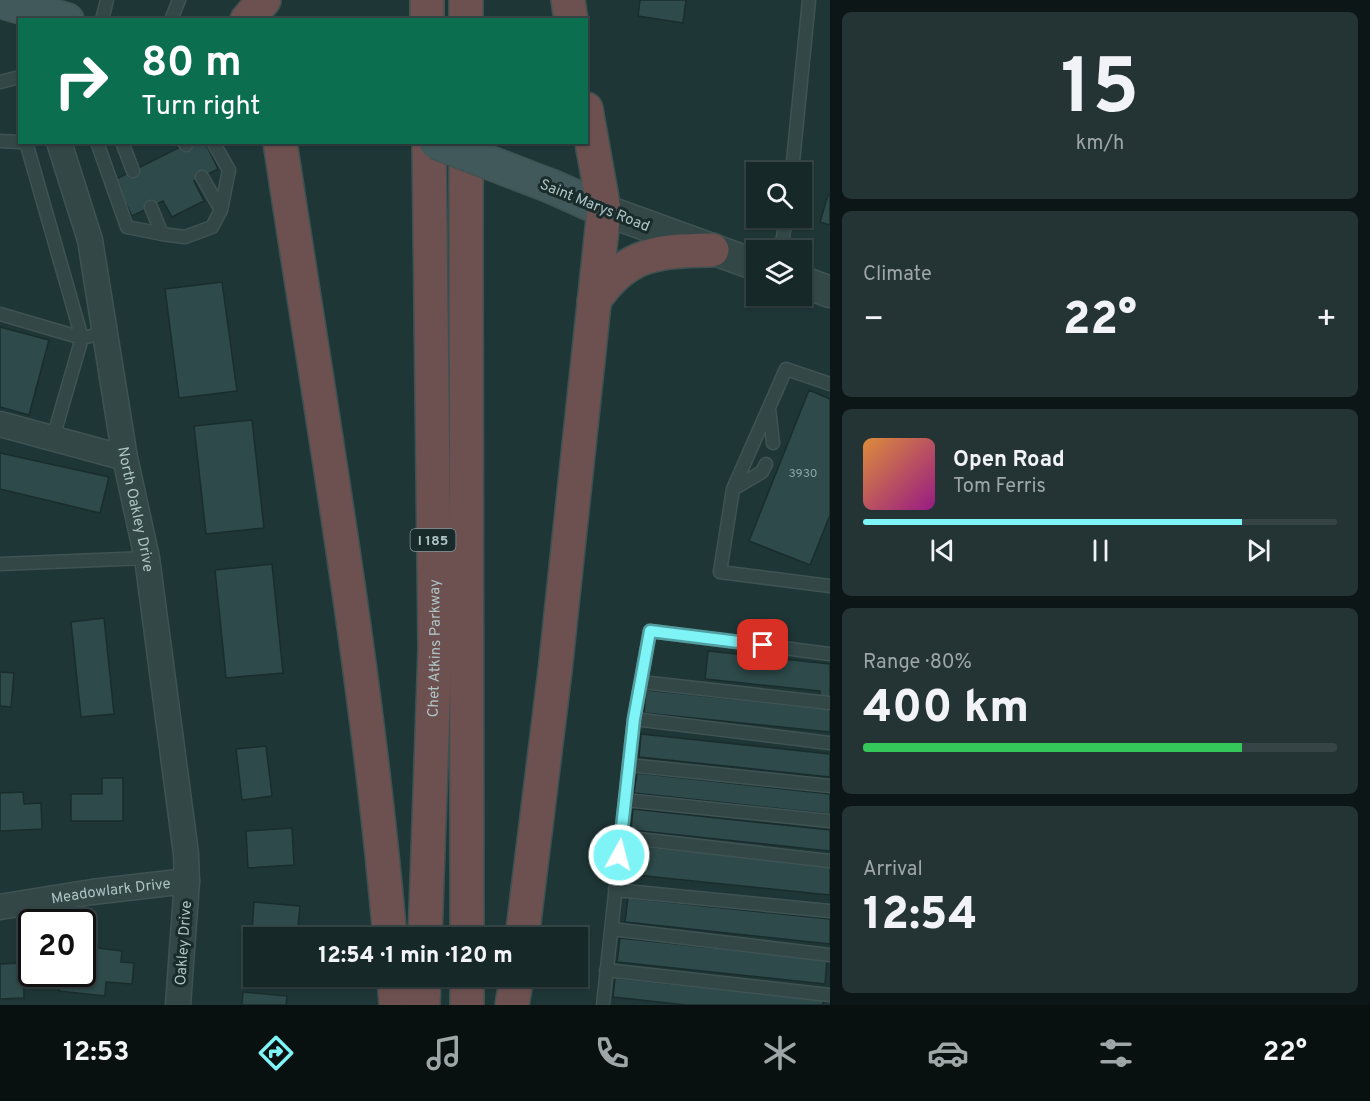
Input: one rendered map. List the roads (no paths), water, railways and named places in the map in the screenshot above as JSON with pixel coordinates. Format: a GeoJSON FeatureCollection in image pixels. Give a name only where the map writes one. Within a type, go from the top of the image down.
{"type":"FeatureCollection","features":[{"type":"Feature","properties":{"kind":"highway"},"geometry":{"type":"LineString","coordinates":[[249,18],[264,0]]}},
{"type":"Feature","properties":{"kind":"highway"},"geometry":{"type":"LineString","coordinates":[[277,18],[279,0]]}},
{"type":"Feature","properties":{"kind":"highway"},"geometry":{"type":"LineString","coordinates":[[427,0],[427,18]]}},
{"type":"Feature","properties":{"kind":"highway"},"geometry":{"type":"LineString","coordinates":[[466,0],[466,18]]}},
{"type":"Feature","properties":{"kind":"highway"},"geometry":{"type":"LineString","coordinates":[[568,0],[571,18]]}},
{"type":"Feature","properties":{"kind":"highway"},"geometry":{"type":"LineString","coordinates":[[523,927],[555,671],[604,210],[588,120]]}},
{"type":"Feature","properties":{"kind":"highway"},"geometry":{"type":"LineString","coordinates":[[280,144],[362,681],[382,841],[389,927]]}},
{"type":"Feature","properties":{"kind":"highway","name":"Chet Atkins Parkway"},"geometry":{"type":"LineString","coordinates":[[426,927],[435,648],[429,144]]}},
{"type":"Feature","properties":{"kind":"highway","name":"I 185"},"geometry":{"type":"LineString","coordinates":[[466,144],[467,927]]}},
{"type":"Feature","properties":{"kind":"highway"},"geometry":{"type":"LineString","coordinates":[[594,301],[606,282],[624,267],[645,256],[668,251],[712,250]]}},
{"type":"Feature","properties":{"kind":"highway"},"geometry":{"type":"LineString","coordinates":[[395,987],[396,1005]]}},
{"type":"Feature","properties":{"kind":"highway"},"geometry":{"type":"LineString","coordinates":[[423,1005],[424,987]]}},
{"type":"Feature","properties":{"kind":"highway"},"geometry":{"type":"LineString","coordinates":[[467,987],[467,1005]]}},
{"type":"Feature","properties":{"kind":"highway"},"geometry":{"type":"LineString","coordinates":[[513,1005],[515,987]]}},
{"type":"Feature","properties":{"kind":"main road"},"geometry":{"type":"LineString","coordinates":[[0,1],[54,13]]}},
{"type":"Feature","properties":{"kind":"main road","name":"Saint Marys Road"},"geometry":{"type":"LineString","coordinates":[[441,144],[604,210]]}},
{"type":"Feature","properties":{"kind":"street","name":"North Oakley Drive"},"geometry":{"type":"LineString","coordinates":[[60,144],[90,240],[93,335],[125,458],[147,558],[187,881]]}},
{"type":"Feature","properties":{"kind":"street","name":"Saint Marys Road"},"geometry":{"type":"LineString","coordinates":[[604,210],[746,262]]}},
{"type":"Feature","properties":{"kind":"street"},"geometry":{"type":"LineString","coordinates":[[812,285],[830,292]]}},
{"type":"Feature","properties":{"kind":"street"},"geometry":{"type":"LineString","coordinates":[[0,424],[125,458]]}},
{"type":"Feature","properties":{"kind":"street","name":"Meadowlark Drive"},"geometry":{"type":"LineString","coordinates":[[0,907],[92,892],[187,881]]}},
{"type":"Feature","properties":{"kind":"street","name":"Oakley Drive"},"geometry":{"type":"LineString","coordinates":[[178,1005],[187,881]]}},
{"type":"Feature","properties":{"kind":"lane"},"geometry":{"type":"LineString","coordinates":[[102,18],[107,0]]}},
{"type":"Feature","properties":{"kind":"lane"},"geometry":{"type":"LineString","coordinates":[[172,18],[179,0]]}},
{"type":"Feature","properties":{"kind":"lane"},"geometry":{"type":"LineString","coordinates":[[793,162],[809,0]]}},
{"type":"Feature","properties":{"kind":"lane"},"geometry":{"type":"LineString","coordinates":[[0,82],[18,78]]}},
{"type":"Feature","properties":{"kind":"lane"},"geometry":{"type":"LineString","coordinates":[[0,141],[18,142]]}},
{"type":"Feature","properties":{"kind":"lane"},"geometry":{"type":"LineString","coordinates":[[27,144],[93,335],[53,438]]}},
{"type":"Feature","properties":{"kind":"lane"},"geometry":{"type":"LineString","coordinates":[[98,144],[127,227],[185,237],[212,227],[221,210],[229,170],[214,144]]}},
{"type":"Feature","properties":{"kind":"lane"},"geometry":{"type":"LineString","coordinates":[[123,144],[133,171]]}},
{"type":"Feature","properties":{"kind":"lane"},"geometry":{"type":"LineString","coordinates":[[202,177],[221,210]]}},
{"type":"Feature","properties":{"kind":"lane"},"geometry":{"type":"LineString","coordinates":[[151,207],[162,234]]}},
{"type":"Feature","properties":{"kind":"lane"},"geometry":{"type":"LineString","coordinates":[[0,314],[93,335]]}},
{"type":"Feature","properties":{"kind":"lane"},"geometry":{"type":"LineString","coordinates":[[829,382],[786,369],[733,489],[720,572],[830,586]]}},
{"type":"Feature","properties":{"kind":"lane"},"geometry":{"type":"LineString","coordinates":[[769,407],[773,442]]}},
{"type":"Feature","properties":{"kind":"lane"},"geometry":{"type":"LineString","coordinates":[[733,489],[762,472],[765,464]]}},
{"type":"Feature","properties":{"kind":"lane"},"geometry":{"type":"LineString","coordinates":[[0,564],[147,558]]}},
{"type":"Feature","properties":{"kind":"lane"},"geometry":{"type":"LineString","coordinates":[[603,1005],[634,719],[650,631],[830,654]]}},
{"type":"Feature","properties":{"kind":"lane"},"geometry":{"type":"LineString","coordinates":[[641,682],[830,703]]}},
{"type":"Feature","properties":{"kind":"lane"},"geometry":{"type":"LineString","coordinates":[[634,719],[830,743]]}},
{"type":"Feature","properties":{"kind":"lane"},"geometry":{"type":"LineString","coordinates":[[629,765],[830,786]]}},
{"type":"Feature","properties":{"kind":"lane"},"geometry":{"type":"LineString","coordinates":[[625,800],[830,821]]}},
{"type":"Feature","properties":{"kind":"lane"},"geometry":{"type":"LineString","coordinates":[[621,837],[830,861]]}},
{"type":"Feature","properties":{"kind":"lane"},"geometry":{"type":"LineString","coordinates":[[615,890],[830,911]]}},
{"type":"Feature","properties":{"kind":"lane"},"geometry":{"type":"LineString","coordinates":[[611,929],[830,955]]}},
{"type":"Feature","properties":{"kind":"lane"},"geometry":{"type":"LineString","coordinates":[[606,970],[830,995]]}}]}
